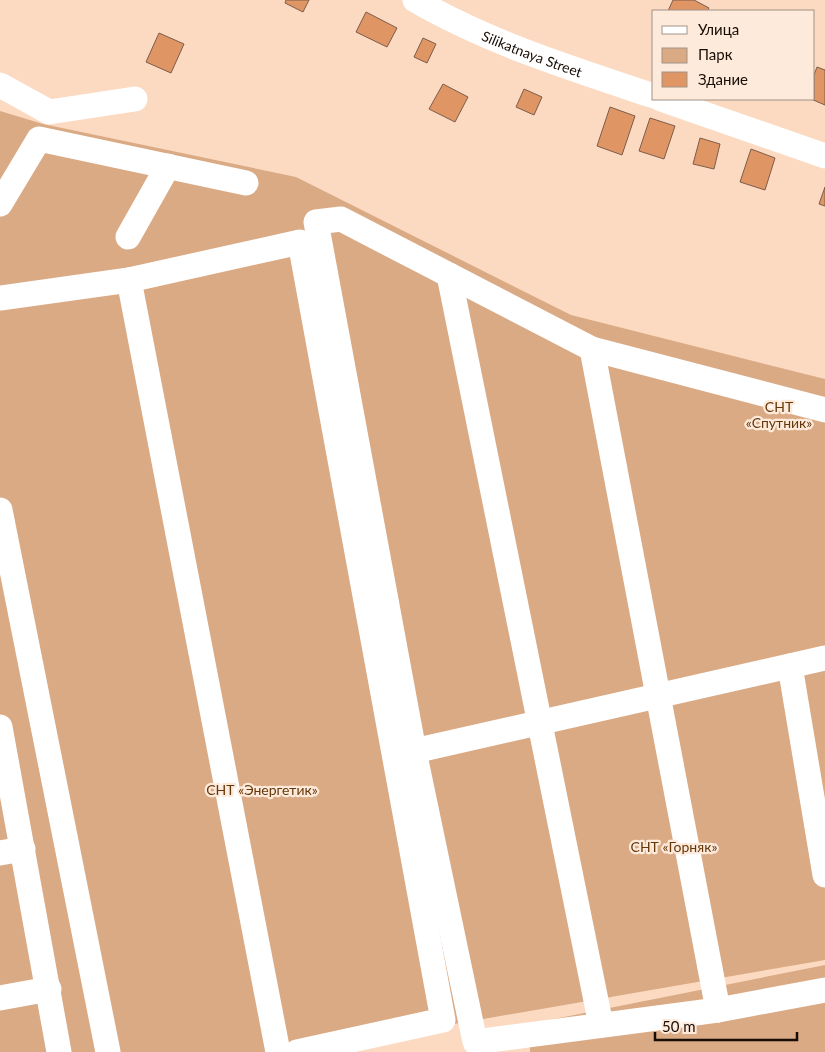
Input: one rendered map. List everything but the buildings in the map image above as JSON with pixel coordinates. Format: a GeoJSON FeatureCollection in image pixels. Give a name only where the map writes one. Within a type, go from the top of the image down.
{"type":"FeatureCollection","features":[{"type":"Feature","properties":{"kind":"street","name":"Silikatnaya Street"},"geometry":{"type":"LineString","coordinates":[[415,0],[444,16],[558,63],[652,95]]}},
{"type":"Feature","properties":{"kind":"street"},"geometry":{"type":"LineString","coordinates":[[0,85],[49,112],[135,99]]}},
{"type":"Feature","properties":{"kind":"street"},"geometry":{"type":"LineString","coordinates":[[663,100],[825,156]]}},
{"type":"Feature","properties":{"kind":"street"},"geometry":{"type":"LineString","coordinates":[[0,204],[39,139],[246,183]]}},
{"type":"Feature","properties":{"kind":"street"},"geometry":{"type":"LineString","coordinates":[[128,237],[168,166]]}},
{"type":"Feature","properties":{"kind":"street"},"geometry":{"type":"LineString","coordinates":[[825,410],[592,349],[341,219],[316,222],[414,751],[476,1042],[718,1010],[825,990]]}},
{"type":"Feature","properties":{"kind":"street"},"geometry":{"type":"LineString","coordinates":[[0,298],[129,280],[300,242],[443,1020],[297,1052]]}},
{"type":"Feature","properties":{"kind":"street"},"geometry":{"type":"LineString","coordinates":[[449,275],[538,723],[601,1025]]}},
{"type":"Feature","properties":{"kind":"street"},"geometry":{"type":"LineString","coordinates":[[129,280],[278,1052]]}},
{"type":"Feature","properties":{"kind":"street"},"geometry":{"type":"LineString","coordinates":[[592,349],[718,1010]]}},
{"type":"Feature","properties":{"kind":"street"},"geometry":{"type":"LineString","coordinates":[[0,510],[108,1052]]}},
{"type":"Feature","properties":{"kind":"street"},"geometry":{"type":"LineString","coordinates":[[414,751],[825,658]]}},
{"type":"Feature","properties":{"kind":"street"},"geometry":{"type":"LineString","coordinates":[[790,666],[825,875]]}},
{"type":"Feature","properties":{"kind":"street"},"geometry":{"type":"LineString","coordinates":[[0,727],[11,851],[49,989],[59,1052]]}},
{"type":"Feature","properties":{"kind":"street"},"geometry":{"type":"LineString","coordinates":[[0,998],[49,989]]}},
{"type":"Feature","properties":{"kind":"green space","name":"СНТ «Энергетик»"},"geometry":{"type":"Polygon","coordinates":[[[0,111],[43,124],[296,177],[571,315],[825,379],[825,960],[292,1052],[0,1052],[0,111]]]}},
{"type":"Feature","properties":{"kind":"green space"},"geometry":{"type":"Polygon","coordinates":[[[825,965],[825,1052],[530,1052],[529,1024],[825,965]]]}},
{"type":"Feature","properties":{"kind":"park label","name":"СНТ «Спутник»"},"geometry":{"type":"Point","coordinates":[779,414]}},
{"type":"Feature","properties":{"kind":"park label","name":"СНТ «Горняк»"},"geometry":{"type":"Point","coordinates":[674,846]}}]}
